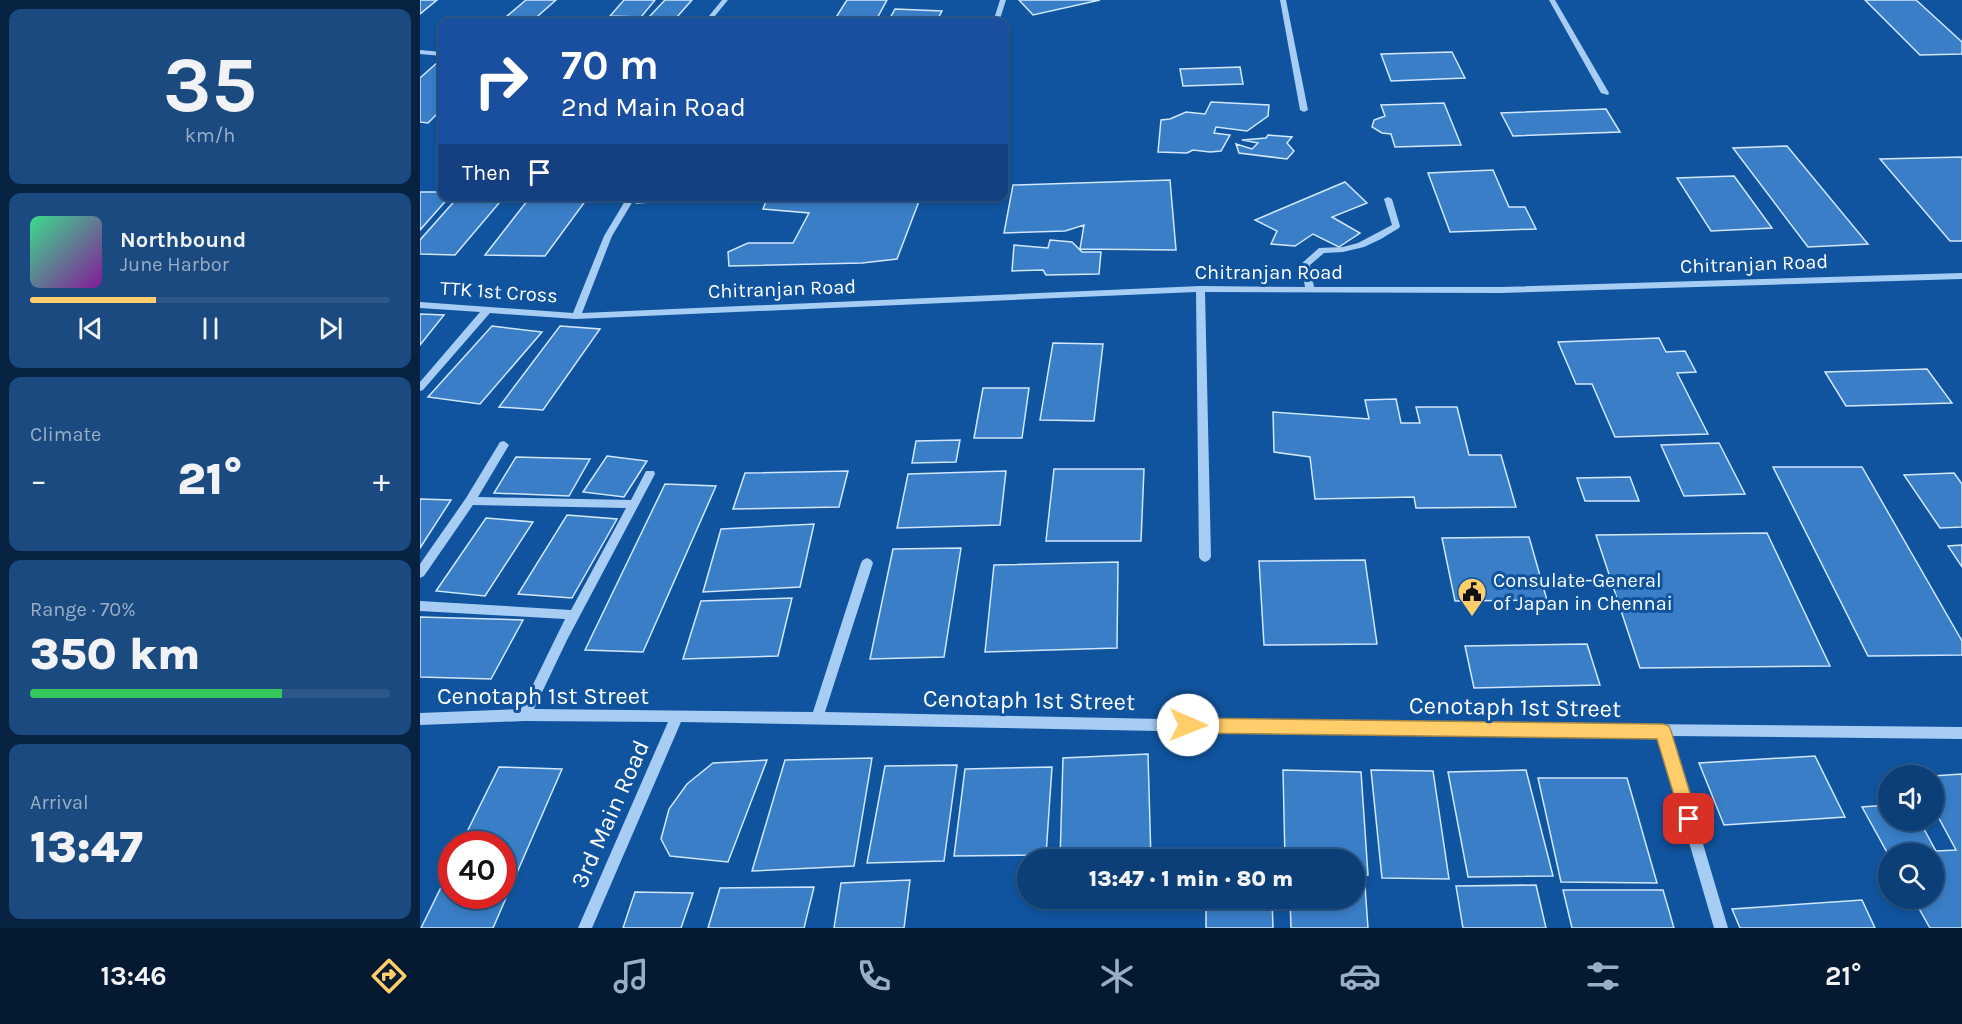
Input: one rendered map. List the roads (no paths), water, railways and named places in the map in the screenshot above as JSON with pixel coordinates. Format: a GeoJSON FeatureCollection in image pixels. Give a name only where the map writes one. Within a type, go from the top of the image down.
{"type":"FeatureCollection","features":[{"type":"Feature","properties":{"kind":"street"},"geometry":{"type":"LineString","coordinates":[[710,18],[725,0]]}},
{"type":"Feature","properties":{"kind":"street"},"geometry":{"type":"LineString","coordinates":[[997,18],[1003,0]]}},
{"type":"Feature","properties":{"kind":"street"},"geometry":{"type":"LineString","coordinates":[[1283,0],[1304,110]]}},
{"type":"Feature","properties":{"kind":"street"},"geometry":{"type":"LineString","coordinates":[[1552,0],[1605,93]]}},
{"type":"Feature","properties":{"kind":"street"},"geometry":{"type":"LineString","coordinates":[[420,52],[438,54]]}},
{"type":"Feature","properties":{"kind":"street"},"geometry":{"type":"LineString","coordinates":[[1310,290],[1305,264],[1322,250],[1344,251],[1372,243],[1396,226],[1388,200]]}},
{"type":"Feature","properties":{"kind":"street"},"geometry":{"type":"LineString","coordinates":[[576,316],[608,236],[630,201]]}},
{"type":"Feature","properties":{"kind":"street","name":"Chitranjan Road"},"geometry":{"type":"LineString","coordinates":[[576,316],[1200,290],[1501,290],[1962,276]]}},
{"type":"Feature","properties":{"kind":"street"},"geometry":{"type":"LineString","coordinates":[[1200,290],[1205,557]]}},
{"type":"Feature","properties":{"kind":"street","name":"TTK 1st Cross"},"geometry":{"type":"LineString","coordinates":[[420,304],[576,316]]}},
{"type":"Feature","properties":{"kind":"street"},"geometry":{"type":"LineString","coordinates":[[420,388],[488,309]]}},
{"type":"Feature","properties":{"kind":"street"},"geometry":{"type":"LineString","coordinates":[[420,573],[470,501],[504,445]]}},
{"type":"Feature","properties":{"kind":"street"},"geometry":{"type":"LineString","coordinates":[[525,715],[544,673],[650,474]]}},
{"type":"Feature","properties":{"kind":"street"},"geometry":{"type":"LineString","coordinates":[[470,501],[633,504]]}},
{"type":"Feature","properties":{"kind":"street"},"geometry":{"type":"LineString","coordinates":[[817,718],[867,563]]}},
{"type":"Feature","properties":{"kind":"street"},"geometry":{"type":"LineString","coordinates":[[420,606],[575,615]]}},
{"type":"Feature","properties":{"kind":"street","name":"Cenotaph 1st Street"},"geometry":{"type":"LineString","coordinates":[[420,719],[525,715],[1211,726],[1962,733]]}},
{"type":"Feature","properties":{"kind":"street","name":"3rd Main Road"},"geometry":{"type":"LineString","coordinates":[[585,928],[677,717]]}},
{"type":"Feature","properties":{"kind":"street"},"geometry":{"type":"LineString","coordinates":[[1663,731],[1721,928]]}},
{"type":"Feature","properties":{"kind":"place","name":"Consulate-General of Japan in Chennai"},"geometry":{"type":"Point","coordinates":[1472,618]}}]}
